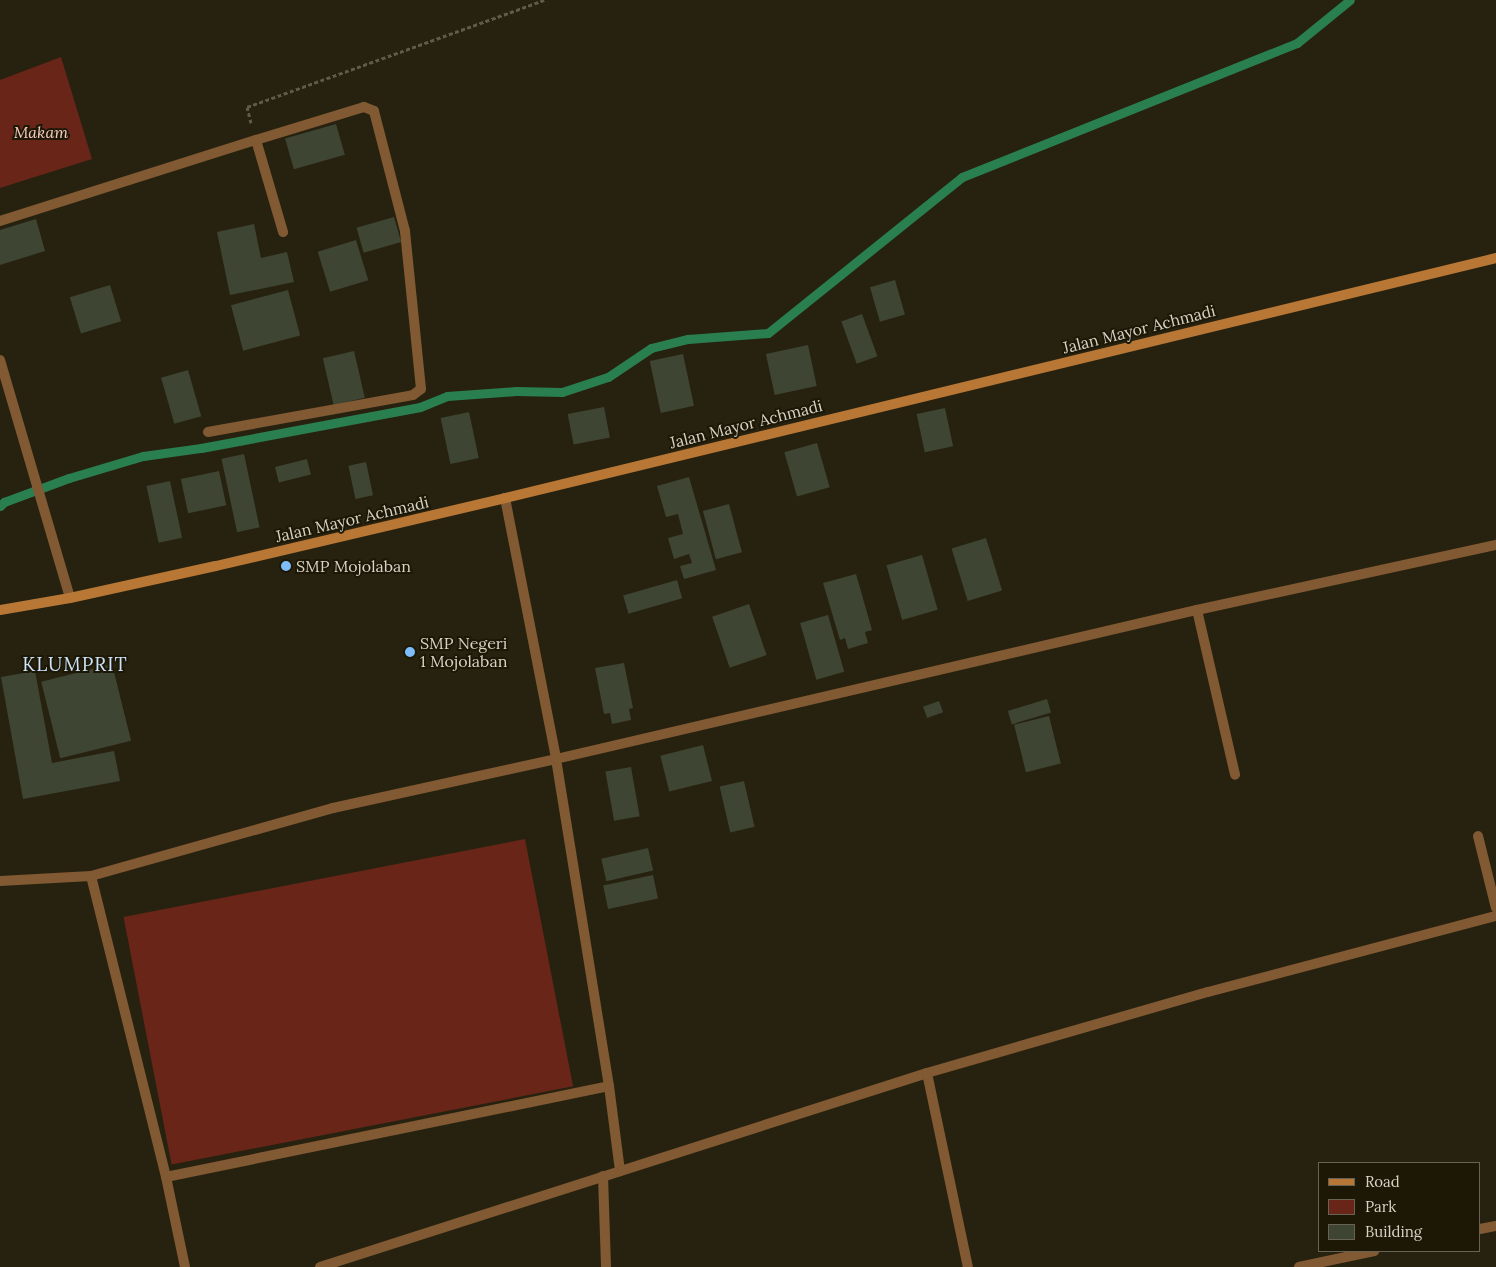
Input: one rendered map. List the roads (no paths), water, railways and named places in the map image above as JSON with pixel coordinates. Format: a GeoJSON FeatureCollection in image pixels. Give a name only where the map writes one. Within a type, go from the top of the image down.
{"type":"FeatureCollection","features":[{"type":"Feature","properties":{"kind":"main road","name":"Jalan Mayor Achmadi"},"geometry":{"type":"LineString","coordinates":[[0,610],[70,598],[505,498],[1496,258]]}},
{"type":"Feature","properties":{"kind":"street"},"geometry":{"type":"LineString","coordinates":[[0,221],[364,107],[374,111],[405,231],[421,390],[413,395],[208,432]]}},
{"type":"Feature","properties":{"kind":"street"},"geometry":{"type":"LineString","coordinates":[[256,140],[283,232]]}},
{"type":"Feature","properties":{"kind":"street"},"geometry":{"type":"LineString","coordinates":[[0,360],[70,598]]}},
{"type":"Feature","properties":{"kind":"street"},"geometry":{"type":"LineString","coordinates":[[505,498],[556,759],[609,1086],[620,1171]]}},
{"type":"Feature","properties":{"kind":"street"},"geometry":{"type":"LineString","coordinates":[[0,882],[91,876],[333,808],[556,759],[1197,610],[1496,545]]}},
{"type":"Feature","properties":{"kind":"street"},"geometry":{"type":"LineString","coordinates":[[1197,610],[1235,775]]}},
{"type":"Feature","properties":{"kind":"street"},"geometry":{"type":"LineString","coordinates":[[1478,836],[1496,908]]}},
{"type":"Feature","properties":{"kind":"street"},"geometry":{"type":"LineString","coordinates":[[91,876],[166,1178],[185,1267]]}},
{"type":"Feature","properties":{"kind":"street"},"geometry":{"type":"LineString","coordinates":[[320,1267],[927,1073],[1208,992],[1496,916]]}},
{"type":"Feature","properties":{"kind":"street"},"geometry":{"type":"LineString","coordinates":[[927,1073],[968,1267]]}},
{"type":"Feature","properties":{"kind":"street"},"geometry":{"type":"LineString","coordinates":[[166,1178],[609,1086]]}},
{"type":"Feature","properties":{"kind":"street"},"geometry":{"type":"LineString","coordinates":[[603,1176],[606,1267]]}},
{"type":"Feature","properties":{"kind":"street"},"geometry":{"type":"LineString","coordinates":[[1481,1229],[1496,1226]]}},
{"type":"Feature","properties":{"kind":"street"},"geometry":{"type":"LineString","coordinates":[[1299,1267],[1369,1252]]}},
{"type":"Feature","properties":{"kind":"waterway"},"geometry":{"type":"LineString","coordinates":[[0,506],[4,502],[69,478],[143,456],[201,448],[420,407],[447,396],[516,391],[562,392],[608,377],[651,348],[688,339],[768,333],[962,177],[1297,43],[1350,0]]}},
{"type":"Feature","properties":{"kind":"place","name":"SMP Mojolaban"},"geometry":{"type":"Point","coordinates":[286,566]}},
{"type":"Feature","properties":{"kind":"place","name":"SMP Negeri 1 Mojolaban"},"geometry":{"type":"Point","coordinates":[410,652]}},
{"type":"Feature","properties":{"kind":"district","name":"KLUMPRIT"},"geometry":{"type":"Point","coordinates":[75,665]}},
{"type":"Feature","properties":{"kind":"park label","name":"Makam"},"geometry":{"type":"Point","coordinates":[41,132]}}]}
